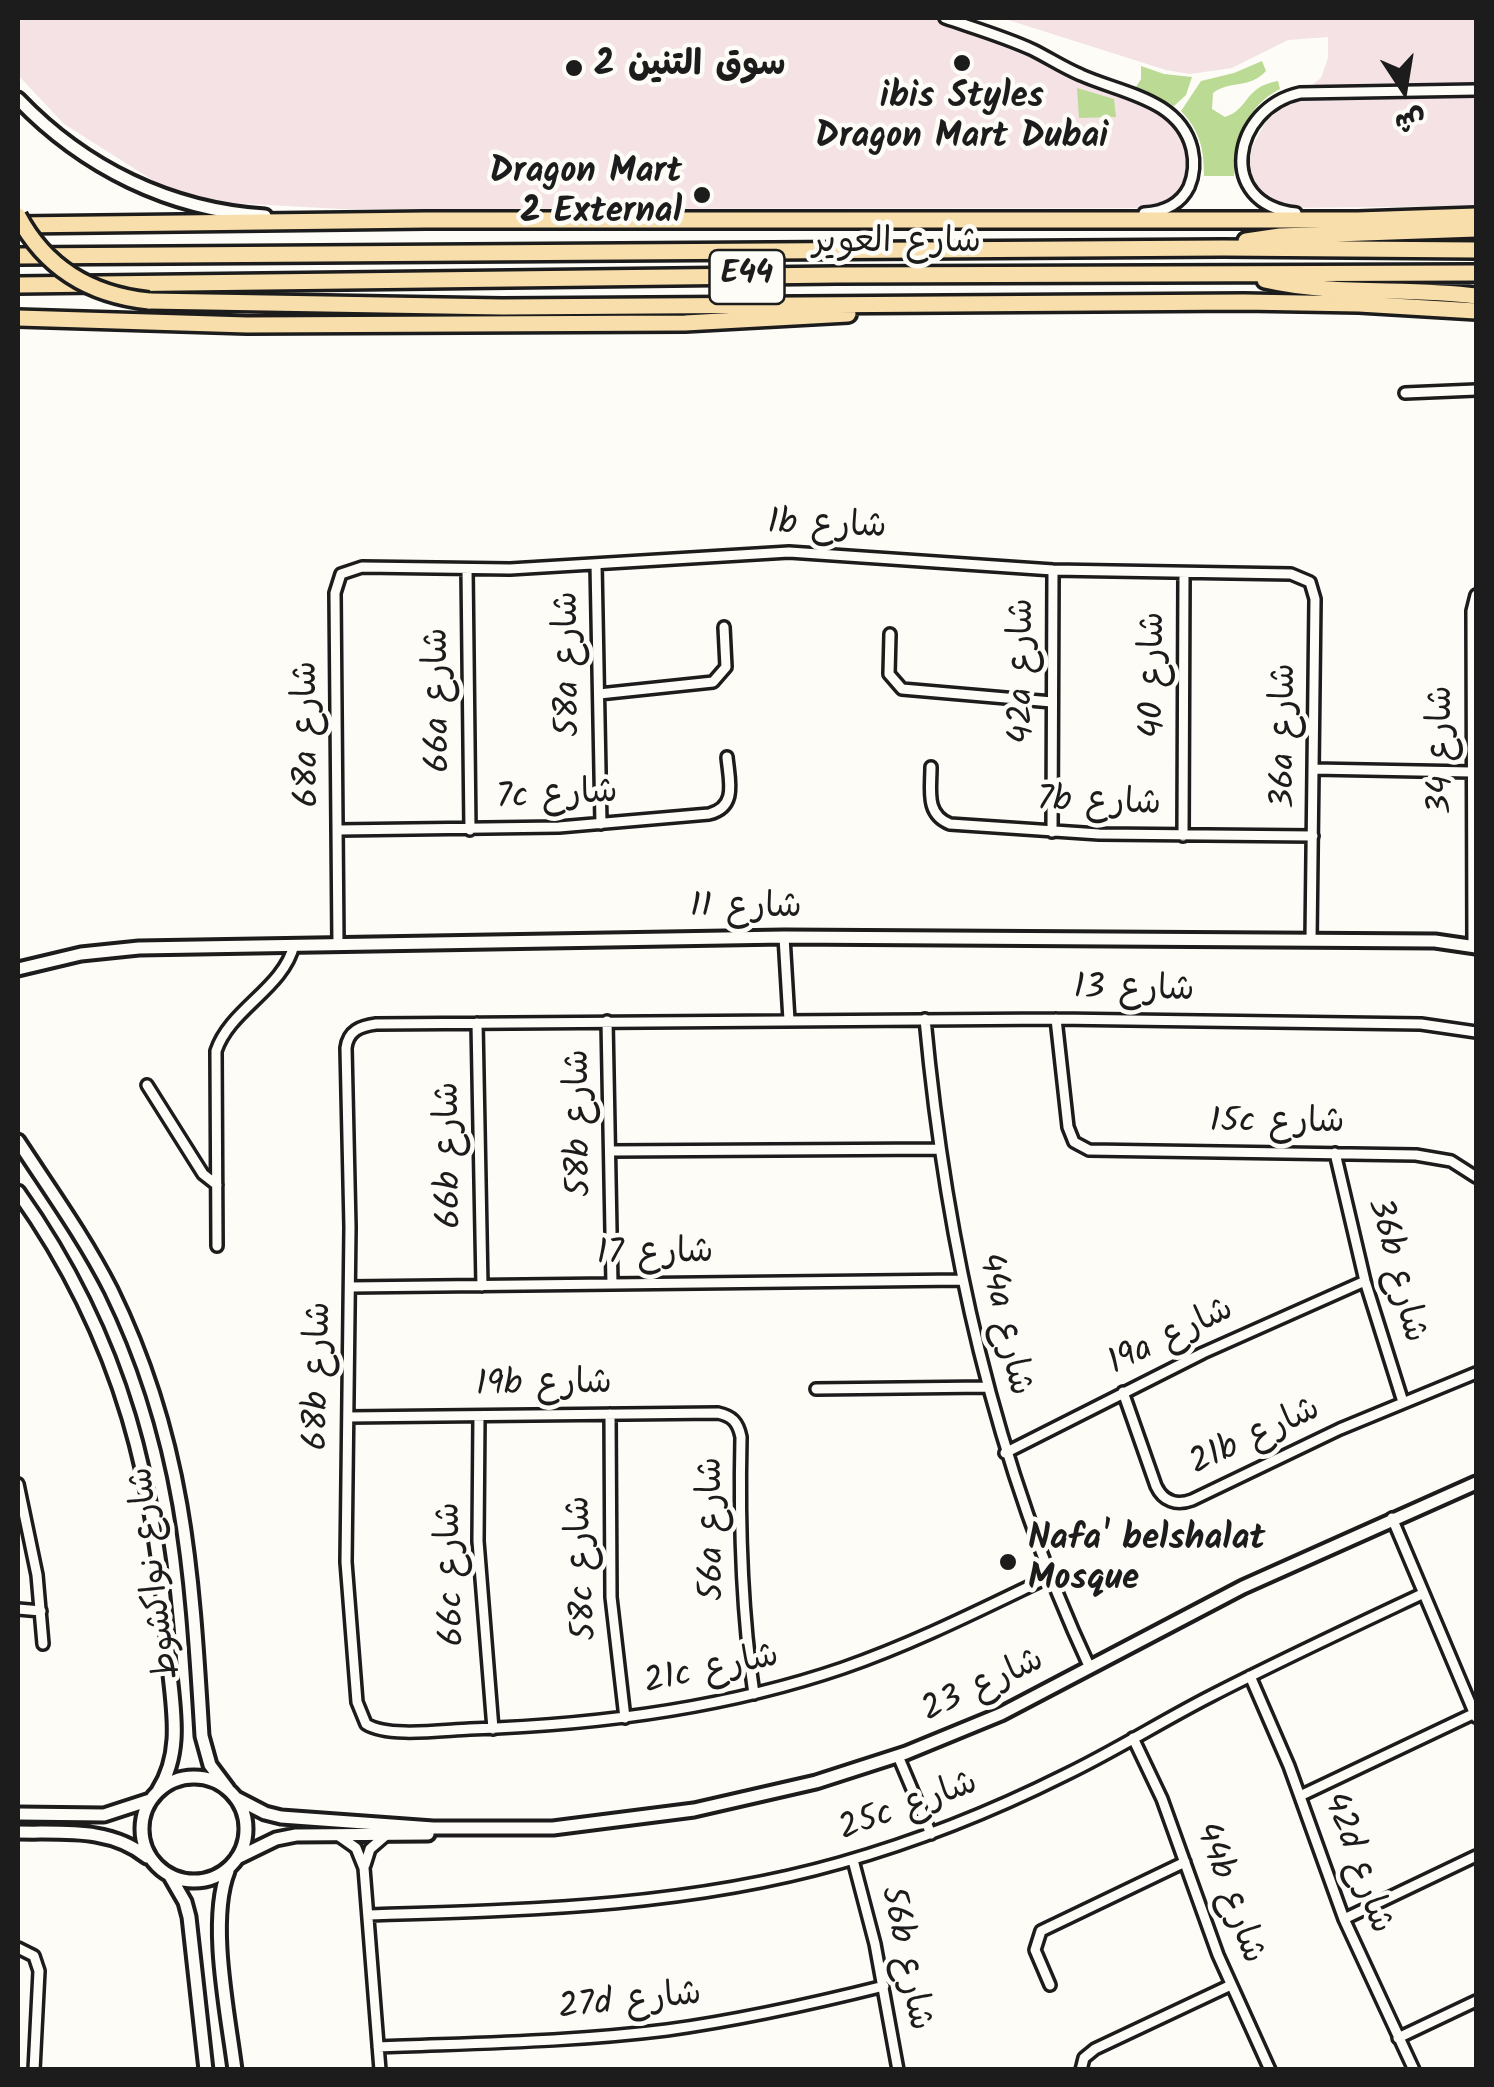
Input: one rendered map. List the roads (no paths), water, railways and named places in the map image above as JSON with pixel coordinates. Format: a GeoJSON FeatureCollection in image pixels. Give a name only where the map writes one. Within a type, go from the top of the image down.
{"type":"FeatureCollection","features":[{"type":"Feature","properties":{"kind":"main road"},"geometry":{"type":"LineString","coordinates":[[18,216],[28,236],[69,276],[94,290],[149,301],[416,306],[1244,302],[1476,311]]}},
{"type":"Feature","properties":{"kind":"main road"},"geometry":{"type":"LineString","coordinates":[[18,225],[1358,220],[1476,216]]}},
{"type":"Feature","properties":{"kind":"main road"},"geometry":{"type":"LineString","coordinates":[[1223,248],[1265,237],[1476,229]]}},
{"type":"Feature","properties":{"kind":"main road","name":"شارع العوير"},"geometry":{"type":"LineString","coordinates":[[18,256],[1223,248],[1476,250]]}},
{"type":"Feature","properties":{"kind":"main road"},"geometry":{"type":"LineString","coordinates":[[1242,273],[1318,288],[1476,296]]}},
{"type":"Feature","properties":{"kind":"main road","name":"شارع العوير"},"geometry":{"type":"LineString","coordinates":[[18,285],[1476,273]]}},
{"type":"Feature","properties":{"kind":"main road"},"geometry":{"type":"LineString","coordinates":[[18,318],[248,325],[685,322],[976,305]]}},
{"type":"Feature","properties":{"kind":"street"},"geometry":{"type":"LineString","coordinates":[[945,18],[1032,50],[1092,80],[1143,97],[1170,114],[1186,135],[1194,168],[1188,189],[1176,204],[1159,212],[1052,221]]}},
{"type":"Feature","properties":{"kind":"street"},"geometry":{"type":"LineString","coordinates":[[1358,220],[1282,212],[1252,192],[1242,174],[1241,160],[1249,130],[1259,116],[1282,98],[1300,93],[1476,90]]}},
{"type":"Feature","properties":{"kind":"street"},"geometry":{"type":"LineString","coordinates":[[18,99],[73,147],[140,186],[213,210],[294,216],[319,222]]}},
{"type":"Feature","properties":{"kind":"street"},"geometry":{"type":"LineString","coordinates":[[1405,393],[1476,390]]}},
{"type":"Feature","properties":{"kind":"street","name":"1b شارع"},"geometry":{"type":"LineString","coordinates":[[342,574],[362,568],[466,569],[789,552],[1052,570],[1292,574],[1310,582]]}},
{"type":"Feature","properties":{"kind":"street","name":"58a شارع"},"geometry":{"type":"LineString","coordinates":[[596,564],[601,824]]}},
{"type":"Feature","properties":{"kind":"street","name":"66a شارع"},"geometry":{"type":"LineString","coordinates":[[466,569],[470,830]]}},
{"type":"Feature","properties":{"kind":"street","name":"42a شارع"},"geometry":{"type":"LineString","coordinates":[[1052,570],[1052,832]]}},
{"type":"Feature","properties":{"kind":"street","name":"68a شارع"},"geometry":{"type":"LineString","coordinates":[[342,574],[335,593],[342,944]]}},
{"type":"Feature","properties":{"kind":"street","name":"شارع 40"},"geometry":{"type":"LineString","coordinates":[[1183,836],[1184,574]]}},
{"type":"Feature","properties":{"kind":"street","name":"36a شارع"},"geometry":{"type":"LineString","coordinates":[[1310,582],[1315,599],[1315,940]]}},
{"type":"Feature","properties":{"kind":"street","name":"شارع 34"},"geometry":{"type":"LineString","coordinates":[[1471,945],[1472,611],[1476,595]]}},
{"type":"Feature","properties":{"kind":"street"},"geometry":{"type":"LineString","coordinates":[[599,694],[713,682],[726,667],[724,627]]}},
{"type":"Feature","properties":{"kind":"street"},"geometry":{"type":"LineString","coordinates":[[890,634],[889,674],[902,689],[1052,702]]}},
{"type":"Feature","properties":{"kind":"street","name":"7c شارع"},"geometry":{"type":"LineString","coordinates":[[339,830],[470,830],[710,814],[722,810],[730,798],[727,758]]}},
{"type":"Feature","properties":{"kind":"street","name":"7b شارع"},"geometry":{"type":"LineString","coordinates":[[931,767],[931,805],[944,822],[1052,832],[1314,836]]}},
{"type":"Feature","properties":{"kind":"street"},"geometry":{"type":"LineString","coordinates":[[1314,769],[1471,772]]}},
{"type":"Feature","properties":{"kind":"street"},"geometry":{"type":"LineString","coordinates":[[788,937],[789,1020]]}},
{"type":"Feature","properties":{"kind":"street","name":"شارع 11"},"geometry":{"type":"LineString","coordinates":[[18,968],[110,950],[294,944],[788,937],[1315,940],[1471,945]]}},
{"type":"Feature","properties":{"kind":"street"},"geometry":{"type":"LineString","coordinates":[[218,1246],[219,1043],[285,967],[294,944]]}},
{"type":"Feature","properties":{"kind":"street","name":"شارع 13"},"geometry":{"type":"LineString","coordinates":[[354,1030],[376,1024],[476,1022],[1056,1018],[1421,1024],[1476,1032]]}},
{"type":"Feature","properties":{"kind":"street","name":"15c شارع"},"geometry":{"type":"LineString","coordinates":[[1056,1018],[1066,1119],[1074,1142],[1097,1151],[1435,1157],[1476,1177]]}},
{"type":"Feature","properties":{"kind":"street","name":"44a شارع"},"geometry":{"type":"LineString","coordinates":[[925,1019],[939,1148],[961,1280],[986,1386],[1050,1576],[1094,1666]]}},
{"type":"Feature","properties":{"kind":"street","name":"58b شارع"},"geometry":{"type":"LineString","coordinates":[[607,1021],[612,1284]]}},
{"type":"Feature","properties":{"kind":"street","name":"66b شارع"},"geometry":{"type":"LineString","coordinates":[[476,1022],[482,1286]]}},
{"type":"Feature","properties":{"kind":"street","name":"68b شارع"},"geometry":{"type":"LineString","coordinates":[[354,1030],[346,1048],[350,1287],[346,1562],[358,1710],[366,1724]]}},
{"type":"Feature","properties":{"kind":"street"},"geometry":{"type":"LineString","coordinates":[[148,1085],[203,1174],[217,1185]]}},
{"type":"Feature","properties":{"kind":"street","name":"شارع نواكشوط"},"geometry":{"type":"LineString","coordinates":[[18,1140],[101,1272],[152,1390],[176,1478],[189,1552],[202,1736],[210,1765],[232,1794]]}},
{"type":"Feature","properties":{"kind":"street"},"geometry":{"type":"LineString","coordinates":[[611,1152],[939,1148]]}},
{"type":"Feature","properties":{"kind":"street","name":"36b شارع"},"geometry":{"type":"LineString","coordinates":[[1336,1153],[1365,1281],[1403,1402]]}},
{"type":"Feature","properties":{"kind":"street","name":"شارع نواكشوط"},"geometry":{"type":"LineString","coordinates":[[18,1192],[58,1254],[105,1348],[129,1415],[152,1500],[175,1739],[171,1766],[154,1796]]}},
{"type":"Feature","properties":{"kind":"street","name":"شارع 17"},"geometry":{"type":"LineString","coordinates":[[350,1287],[961,1280]]}},
{"type":"Feature","properties":{"kind":"street","name":"19a شارع"},"geometry":{"type":"LineString","coordinates":[[1006,1453],[1123,1392],[1365,1281]]}},
{"type":"Feature","properties":{"kind":"street","name":"21b شارع"},"geometry":{"type":"LineString","coordinates":[[1123,1392],[1156,1486],[1164,1498],[1178,1503],[1476,1373]]}},
{"type":"Feature","properties":{"kind":"street"},"geometry":{"type":"LineString","coordinates":[[816,1390],[986,1386]]}},
{"type":"Feature","properties":{"kind":"street","name":"19b شارع"},"geometry":{"type":"LineString","coordinates":[[348,1417],[718,1413],[737,1423]]}},
{"type":"Feature","properties":{"kind":"street","name":"58c شارع"},"geometry":{"type":"LineString","coordinates":[[610,1414],[612,1597],[625,1718]]}},
{"type":"Feature","properties":{"kind":"street","name":"66c شارع"},"geometry":{"type":"LineString","coordinates":[[480,1416],[478,1541],[492,1729]]}},
{"type":"Feature","properties":{"kind":"street","name":"56a شارع"},"geometry":{"type":"LineString","coordinates":[[737,1423],[741,1437],[741,1595],[754,1694]]}},
{"type":"Feature","properties":{"kind":"street","name":"شارع 23"},"geometry":{"type":"LineString","coordinates":[[233,1863],[276,1839],[296,1836],[385,1836],[570,1826],[694,1810],[816,1782],[902,1754],[1001,1714],[1240,1589],[1476,1483]]}},
{"type":"Feature","properties":{"kind":"street"},"geometry":{"type":"LineString","coordinates":[[18,1484],[31,1542],[43,1644]]}},
{"type":"Feature","properties":{"kind":"street"},"geometry":{"type":"LineString","coordinates":[[1300,1796],[1476,1715],[1389,1520]]}},
{"type":"Feature","properties":{"kind":"street","name":"21c شارع"},"geometry":{"type":"LineString","coordinates":[[366,1724],[387,1730],[492,1729],[625,1718],[754,1694],[888,1651],[1050,1576]]}},
{"type":"Feature","properties":{"kind":"street","name":"25c شارع"},"geometry":{"type":"LineString","coordinates":[[368,1916],[650,1902],[776,1880],[852,1860],[931,1834],[1051,1782],[1250,1676],[1422,1594]]}},
{"type":"Feature","properties":{"kind":"street"},"geometry":{"type":"LineString","coordinates":[[18,1609],[41,1611]]}},
{"type":"Feature","properties":{"kind":"street","name":"42d شارع"},"geometry":{"type":"LineString","coordinates":[[1250,1676],[1300,1796],[1344,1919],[1414,2070]]}},
{"type":"Feature","properties":{"kind":"street","name":"44b شارع"},"geometry":{"type":"LineString","coordinates":[[1133,1738],[1162,1799],[1231,1985],[1270,2070]]}},
{"type":"Feature","properties":{"kind":"street"},"geometry":{"type":"LineString","coordinates":[[902,1754],[931,1834]]}},
{"type":"Feature","properties":{"kind":"street"},"geometry":{"type":"LineString","coordinates":[[18,1814],[104,1815],[154,1796],[180,1778],[205,1778],[232,1794],[246,1822],[243,1847],[220,1900],[235,2070]]}},
{"type":"Feature","properties":{"kind":"street","name":"شارع 23"},"geometry":{"type":"LineString","coordinates":[[232,1794],[265,1813],[281,1817],[479,1829]]}},
{"type":"Feature","properties":{"kind":"street"},"geometry":{"type":"LineString","coordinates":[[151,1860],[142,1836],[144,1812],[154,1796]]}},
{"type":"Feature","properties":{"kind":"street"},"geometry":{"type":"LineString","coordinates":[[18,1832],[107,1836],[138,1849],[170,1876],[189,1917],[206,2070]]}},
{"type":"Feature","properties":{"kind":"street"},"geometry":{"type":"LineString","coordinates":[[339,1836],[356,1848],[364,1868],[380,2070]]}},
{"type":"Feature","properties":{"kind":"street"},"geometry":{"type":"LineString","coordinates":[[364,1868],[370,1849],[385,1836]]}},
{"type":"Feature","properties":{"kind":"street"},"geometry":{"type":"LineString","coordinates":[[1344,1919],[1476,1856]]}},
{"type":"Feature","properties":{"kind":"street","name":"56b شارع"},"geometry":{"type":"LineString","coordinates":[[852,1860],[884,1986],[898,2070]]}},
{"type":"Feature","properties":{"kind":"street"},"geometry":{"type":"LineString","coordinates":[[1050,1985],[1035,1950],[1041,1932],[1185,1862]]}},
{"type":"Feature","properties":{"kind":"street"},"geometry":{"type":"LineString","coordinates":[[170,1876],[207,1880],[233,1863]]}},
{"type":"Feature","properties":{"kind":"street"},"geometry":{"type":"LineString","coordinates":[[18,1948],[34,1956],[39,1971],[34,2070]]}},
{"type":"Feature","properties":{"kind":"street"},"geometry":{"type":"LineString","coordinates":[[1081,2070],[1084,2058],[1095,2049],[1231,1985]]}},
{"type":"Feature","properties":{"kind":"street","name":"27d شارع"},"geometry":{"type":"LineString","coordinates":[[378,2047],[569,2039],[665,2030],[760,2015],[884,1986]]}},
{"type":"Feature","properties":{"kind":"street"},"geometry":{"type":"LineString","coordinates":[[1398,2038],[1476,2001]]}},
{"type":"Feature","properties":{"kind":"place","name":"ibis Styles Dragon Mart Dubai"},"geometry":{"type":"Point","coordinates":[962,63]}},
{"type":"Feature","properties":{"kind":"place","name":"سوق التنين 2"},"geometry":{"type":"Point","coordinates":[574,68]}},
{"type":"Feature","properties":{"kind":"place","name":"Dragon Mart 2 External"},"geometry":{"type":"Point","coordinates":[702,195]}},
{"type":"Feature","properties":{"kind":"place","name":"Nafa' belshalat Mosque"},"geometry":{"type":"Point","coordinates":[1008,1562]}}]}
